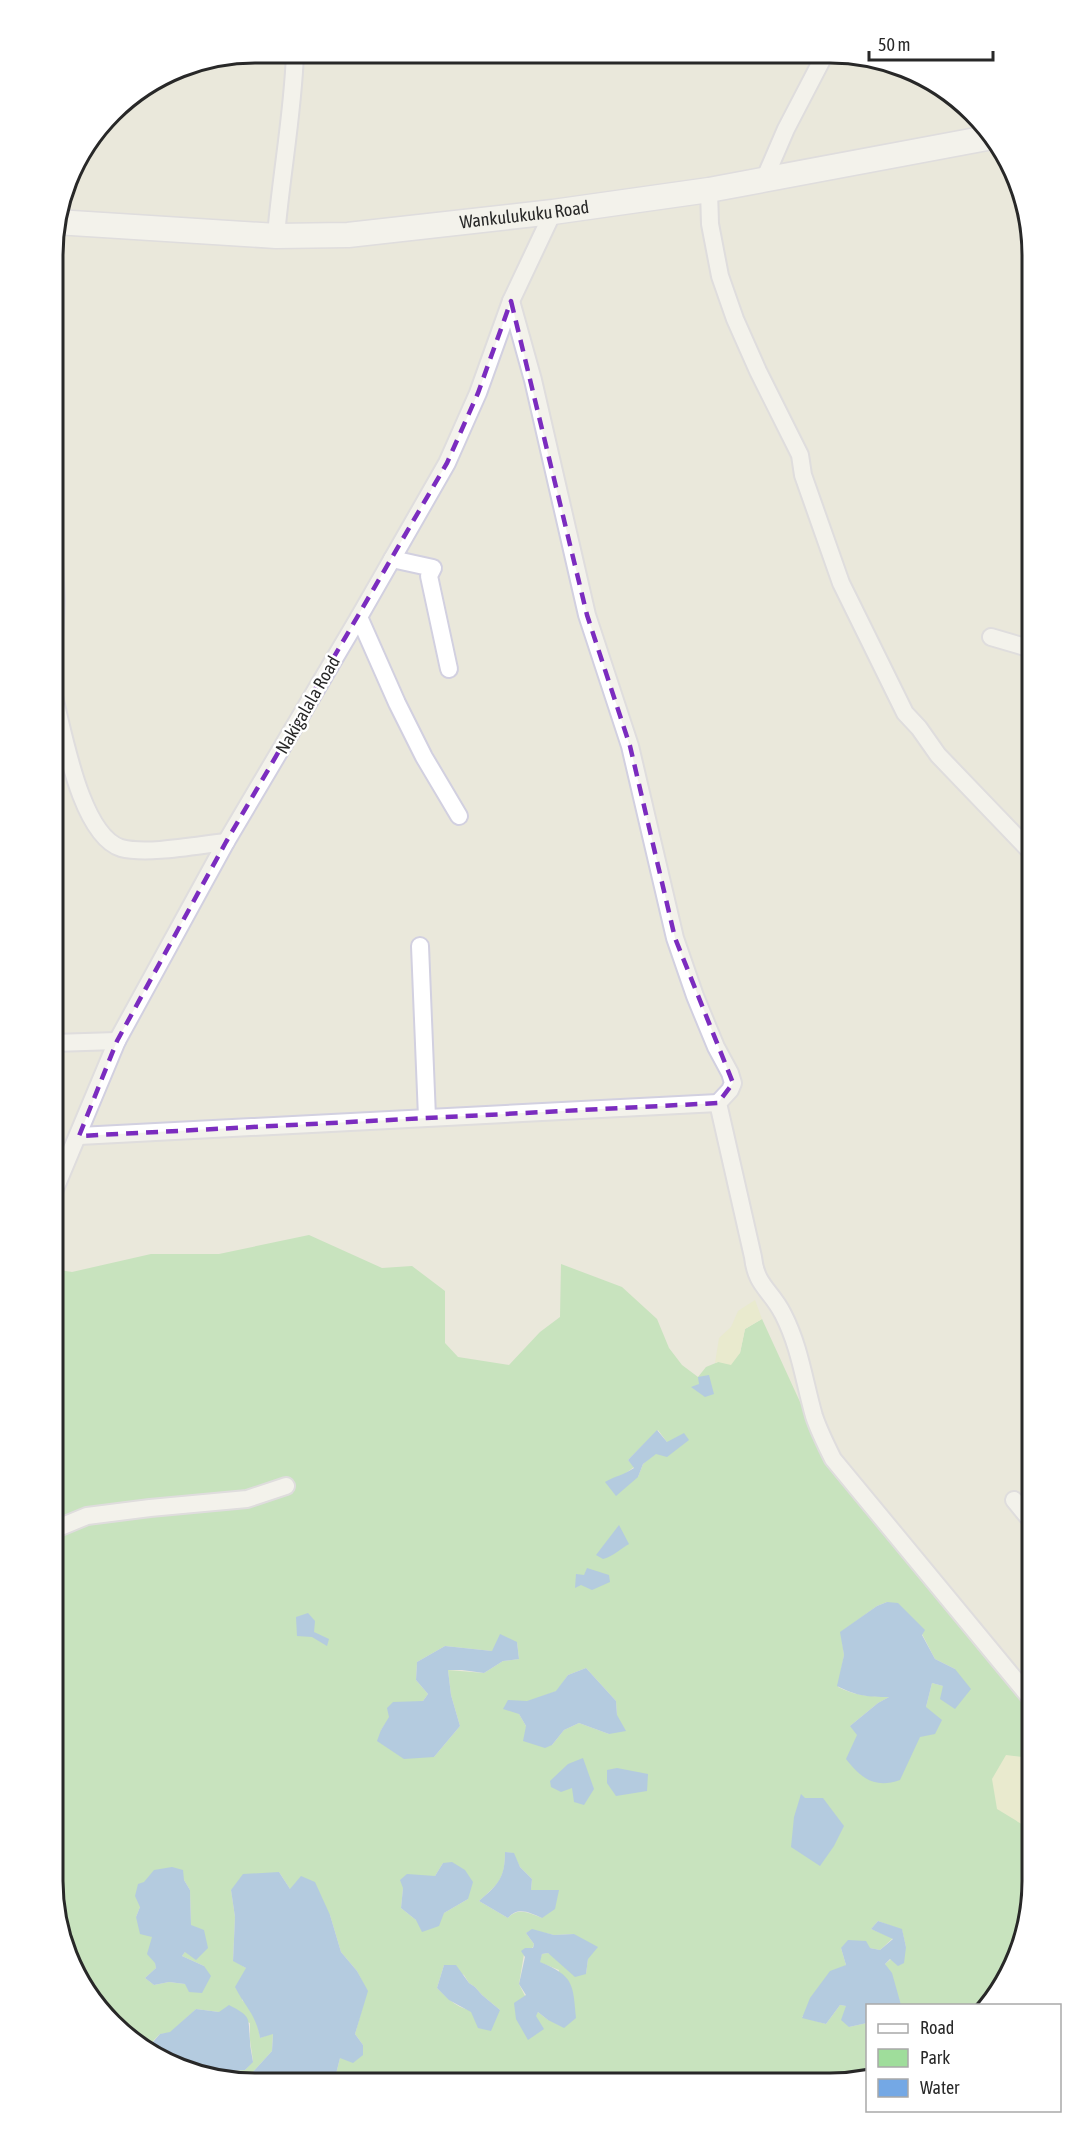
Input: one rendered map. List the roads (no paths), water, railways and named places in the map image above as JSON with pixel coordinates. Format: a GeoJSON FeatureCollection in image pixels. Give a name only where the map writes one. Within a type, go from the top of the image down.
{"type":"FeatureCollection","features":[{"type":"Feature","properties":{"kind":"main road","name":"Wankulukuku Road"},"geometry":{"type":"LineString","coordinates":[[66,223],[276,236],[348,235],[553,212],[709,190],[983,139]]}},
{"type":"Feature","properties":{"kind":"street"},"geometry":{"type":"LineString","coordinates":[[276,236],[279,193],[294,92],[295,63]]}},
{"type":"Feature","properties":{"kind":"street"},"geometry":{"type":"LineString","coordinates":[[764,180],[786,129],[820,63]]}},
{"type":"Feature","properties":{"kind":"street"},"geometry":{"type":"LineString","coordinates":[[709,190],[710,224],[720,276],[735,319],[800,455],[803,475],[841,582],[905,713],[919,728],[938,756],[1022,843]]}},
{"type":"Feature","properties":{"kind":"street","name":"Nakigalala Road"},"geometry":{"type":"LineString","coordinates":[[63,1172],[117,1041],[226,842],[359,617],[462,433],[511,301],[553,212]]}},
{"type":"Feature","properties":{"kind":"street"},"geometry":{"type":"LineString","coordinates":[[79,1136],[718,1102],[733,1083],[695,996],[675,938],[630,746],[587,615],[533,380],[511,301]]}},
{"type":"Feature","properties":{"kind":"street"},"geometry":{"type":"LineString","coordinates":[[392,559],[433,568],[429,576],[449,669]]}},
{"type":"Feature","properties":{"kind":"street"},"geometry":{"type":"LineString","coordinates":[[359,617],[424,757],[459,816]]}},
{"type":"Feature","properties":{"kind":"street"},"geometry":{"type":"LineString","coordinates":[[991,637],[1022,646]]}},
{"type":"Feature","properties":{"kind":"street"},"geometry":{"type":"LineString","coordinates":[[63,732],[88,814],[110,843],[123,848],[145,850],[226,842]]}},
{"type":"Feature","properties":{"kind":"street"},"geometry":{"type":"LineString","coordinates":[[420,946],[427,1117]]}},
{"type":"Feature","properties":{"kind":"street"},"geometry":{"type":"LineString","coordinates":[[63,1043],[117,1041]]}},
{"type":"Feature","properties":{"kind":"street"},"geometry":{"type":"LineString","coordinates":[[718,1102],[755,1271],[790,1328],[804,1368],[814,1416],[833,1458],[1022,1688]]}},
{"type":"Feature","properties":{"kind":"street"},"geometry":{"type":"LineString","coordinates":[[63,1526],[87,1516],[247,1499],[286,1486]]}},
{"type":"Feature","properties":{"kind":"street"},"geometry":{"type":"LineString","coordinates":[[1014,1500],[1022,1510]]}},
{"type":"Feature","properties":{"kind":"water"},"geometry":{"type":"Polygon","coordinates":[[[709,1375],[714,1394],[705,1397],[691,1387],[699,1384],[698,1377],[709,1375]]]}},
{"type":"Feature","properties":{"kind":"water"},"geometry":{"type":"Polygon","coordinates":[[[657,1430],[667,1442],[684,1433],[689,1440],[667,1457],[656,1454],[643,1464],[638,1477],[616,1496],[605,1482],[634,1468],[628,1460],[657,1430]]]}},
{"type":"Feature","properties":{"kind":"water"},"geometry":{"type":"Polygon","coordinates":[[[619,1525],[629,1544],[603,1559],[596,1555],[619,1525]]]}},
{"type":"Feature","properties":{"kind":"water"},"geometry":{"type":"Polygon","coordinates":[[[587,1568],[609,1575],[610,1582],[592,1590],[581,1585],[575,1588],[576,1574],[584,1575],[587,1568]]]}},
{"type":"Feature","properties":{"kind":"water"},"geometry":{"type":"Polygon","coordinates":[[[887,1602],[898,1603],[925,1630],[922,1635],[935,1659],[955,1669],[971,1689],[955,1709],[940,1699],[943,1686],[932,1683],[926,1707],[942,1720],[935,1734],[920,1737],[900,1780],[883,1783],[869,1780],[857,1772],[846,1759],[857,1735],[850,1726],[889,1697],[863,1695],[837,1686],[844,1655],[840,1632],[877,1606],[887,1602]]]}},
{"type":"Feature","properties":{"kind":"water"},"geometry":{"type":"Polygon","coordinates":[[[308,1613],[315,1621],[314,1632],[329,1639],[327,1646],[312,1637],[297,1636],[296,1617],[308,1613]]]}},
{"type":"Feature","properties":{"kind":"water"},"geometry":{"type":"Polygon","coordinates":[[[500,1634],[517,1642],[519,1659],[503,1661],[484,1673],[448,1670],[451,1695],[460,1726],[434,1757],[404,1759],[377,1741],[389,1717],[387,1708],[393,1702],[423,1701],[428,1694],[416,1680],[417,1662],[445,1646],[492,1651],[500,1634]]]}},
{"type":"Feature","properties":{"kind":"water"},"geometry":{"type":"Polygon","coordinates":[[[586,1668],[616,1701],[617,1715],[626,1731],[609,1734],[579,1723],[564,1730],[552,1745],[545,1748],[523,1741],[526,1726],[519,1714],[503,1709],[508,1700],[527,1701],[556,1691],[568,1675],[586,1668]]]}},
{"type":"Feature","properties":{"kind":"water"},"geometry":{"type":"Polygon","coordinates":[[[583,1758],[594,1789],[584,1805],[574,1802],[572,1788],[561,1792],[551,1787],[550,1781],[568,1764],[583,1758]]]}},
{"type":"Feature","properties":{"kind":"water"},"geometry":{"type":"Polygon","coordinates":[[[617,1768],[648,1774],[647,1791],[616,1796],[607,1783],[607,1770],[617,1768]]]}},
{"type":"Feature","properties":{"kind":"water"},"geometry":{"type":"Polygon","coordinates":[[[801,1794],[805,1798],[823,1798],[844,1826],[820,1866],[791,1847],[794,1817],[801,1794]]]}},
{"type":"Feature","properties":{"kind":"water"},"geometry":{"type":"Polygon","coordinates":[[[505,1852],[514,1853],[520,1867],[532,1879],[531,1890],[559,1890],[555,1909],[542,1918],[520,1911],[508,1918],[479,1901],[502,1875],[505,1852]]]}},
{"type":"Feature","properties":{"kind":"water"},"geometry":{"type":"Polygon","coordinates":[[[452,1862],[465,1870],[473,1882],[468,1899],[444,1913],[439,1926],[422,1932],[416,1920],[401,1908],[403,1888],[400,1880],[407,1874],[435,1876],[443,1863],[452,1862]]]}},
{"type":"Feature","properties":{"kind":"water"},"geometry":{"type":"Polygon","coordinates":[[[172,1867],[183,1870],[184,1880],[190,1890],[191,1925],[204,1930],[208,1948],[196,1960],[185,1952],[182,1956],[204,1966],[211,1976],[202,1993],[189,1992],[185,1984],[169,1982],[154,1985],[145,1978],[156,1968],[155,1963],[147,1954],[152,1937],[140,1934],[136,1917],[140,1907],[135,1896],[138,1884],[144,1882],[154,1870],[172,1867]]]}},
{"type":"Feature","properties":{"kind":"water"},"geometry":{"type":"Polygon","coordinates":[[[279,1872],[290,1889],[301,1876],[315,1882],[330,1915],[341,1952],[357,1971],[368,1991],[355,2034],[363,2045],[363,2055],[353,2063],[340,2058],[336,2073],[252,2073],[272,2051],[273,2034],[260,2038],[253,2017],[235,1987],[246,1968],[233,1961],[235,1917],[231,1890],[243,1874],[279,1872]]]}},
{"type":"Feature","properties":{"kind":"water"},"geometry":{"type":"Polygon","coordinates":[[[878,1921],[902,1929],[906,1947],[904,1963],[898,1966],[890,1959],[885,1964],[892,1973],[901,2004],[866,2004],[866,2023],[849,2027],[841,2020],[846,2006],[840,2005],[826,2024],[802,2018],[810,1998],[830,1971],[846,1965],[841,1948],[848,1940],[866,1941],[870,1948],[880,1950],[893,1939],[871,1929],[878,1921]]]}},
{"type":"Feature","properties":{"kind":"water"},"geometry":{"type":"Polygon","coordinates":[[[532,1929],[554,1935],[574,1934],[598,1947],[588,1959],[586,1974],[575,1977],[548,1953],[542,1954],[540,1962],[560,1972],[570,1982],[576,2018],[564,2028],[538,2012],[536,2016],[544,2029],[528,2040],[516,2019],[514,2003],[526,1995],[519,1984],[525,1957],[521,1951],[525,1948],[533,1948],[534,1944],[526,1933],[532,1929]]]}},
{"type":"Feature","properties":{"kind":"water"},"geometry":{"type":"Polygon","coordinates":[[[444,1965],[456,1965],[469,1983],[500,2010],[491,2031],[478,2028],[471,2012],[449,2000],[437,1988],[444,1965]]]}},
{"type":"Feature","properties":{"kind":"water"},"geometry":{"type":"Polygon","coordinates":[[[229,2005],[242,2012],[249,2022],[253,2062],[245,2070],[230,2071],[193,2063],[152,2043],[160,2034],[170,2032],[196,2009],[219,2012],[229,2005]]]}}]}
